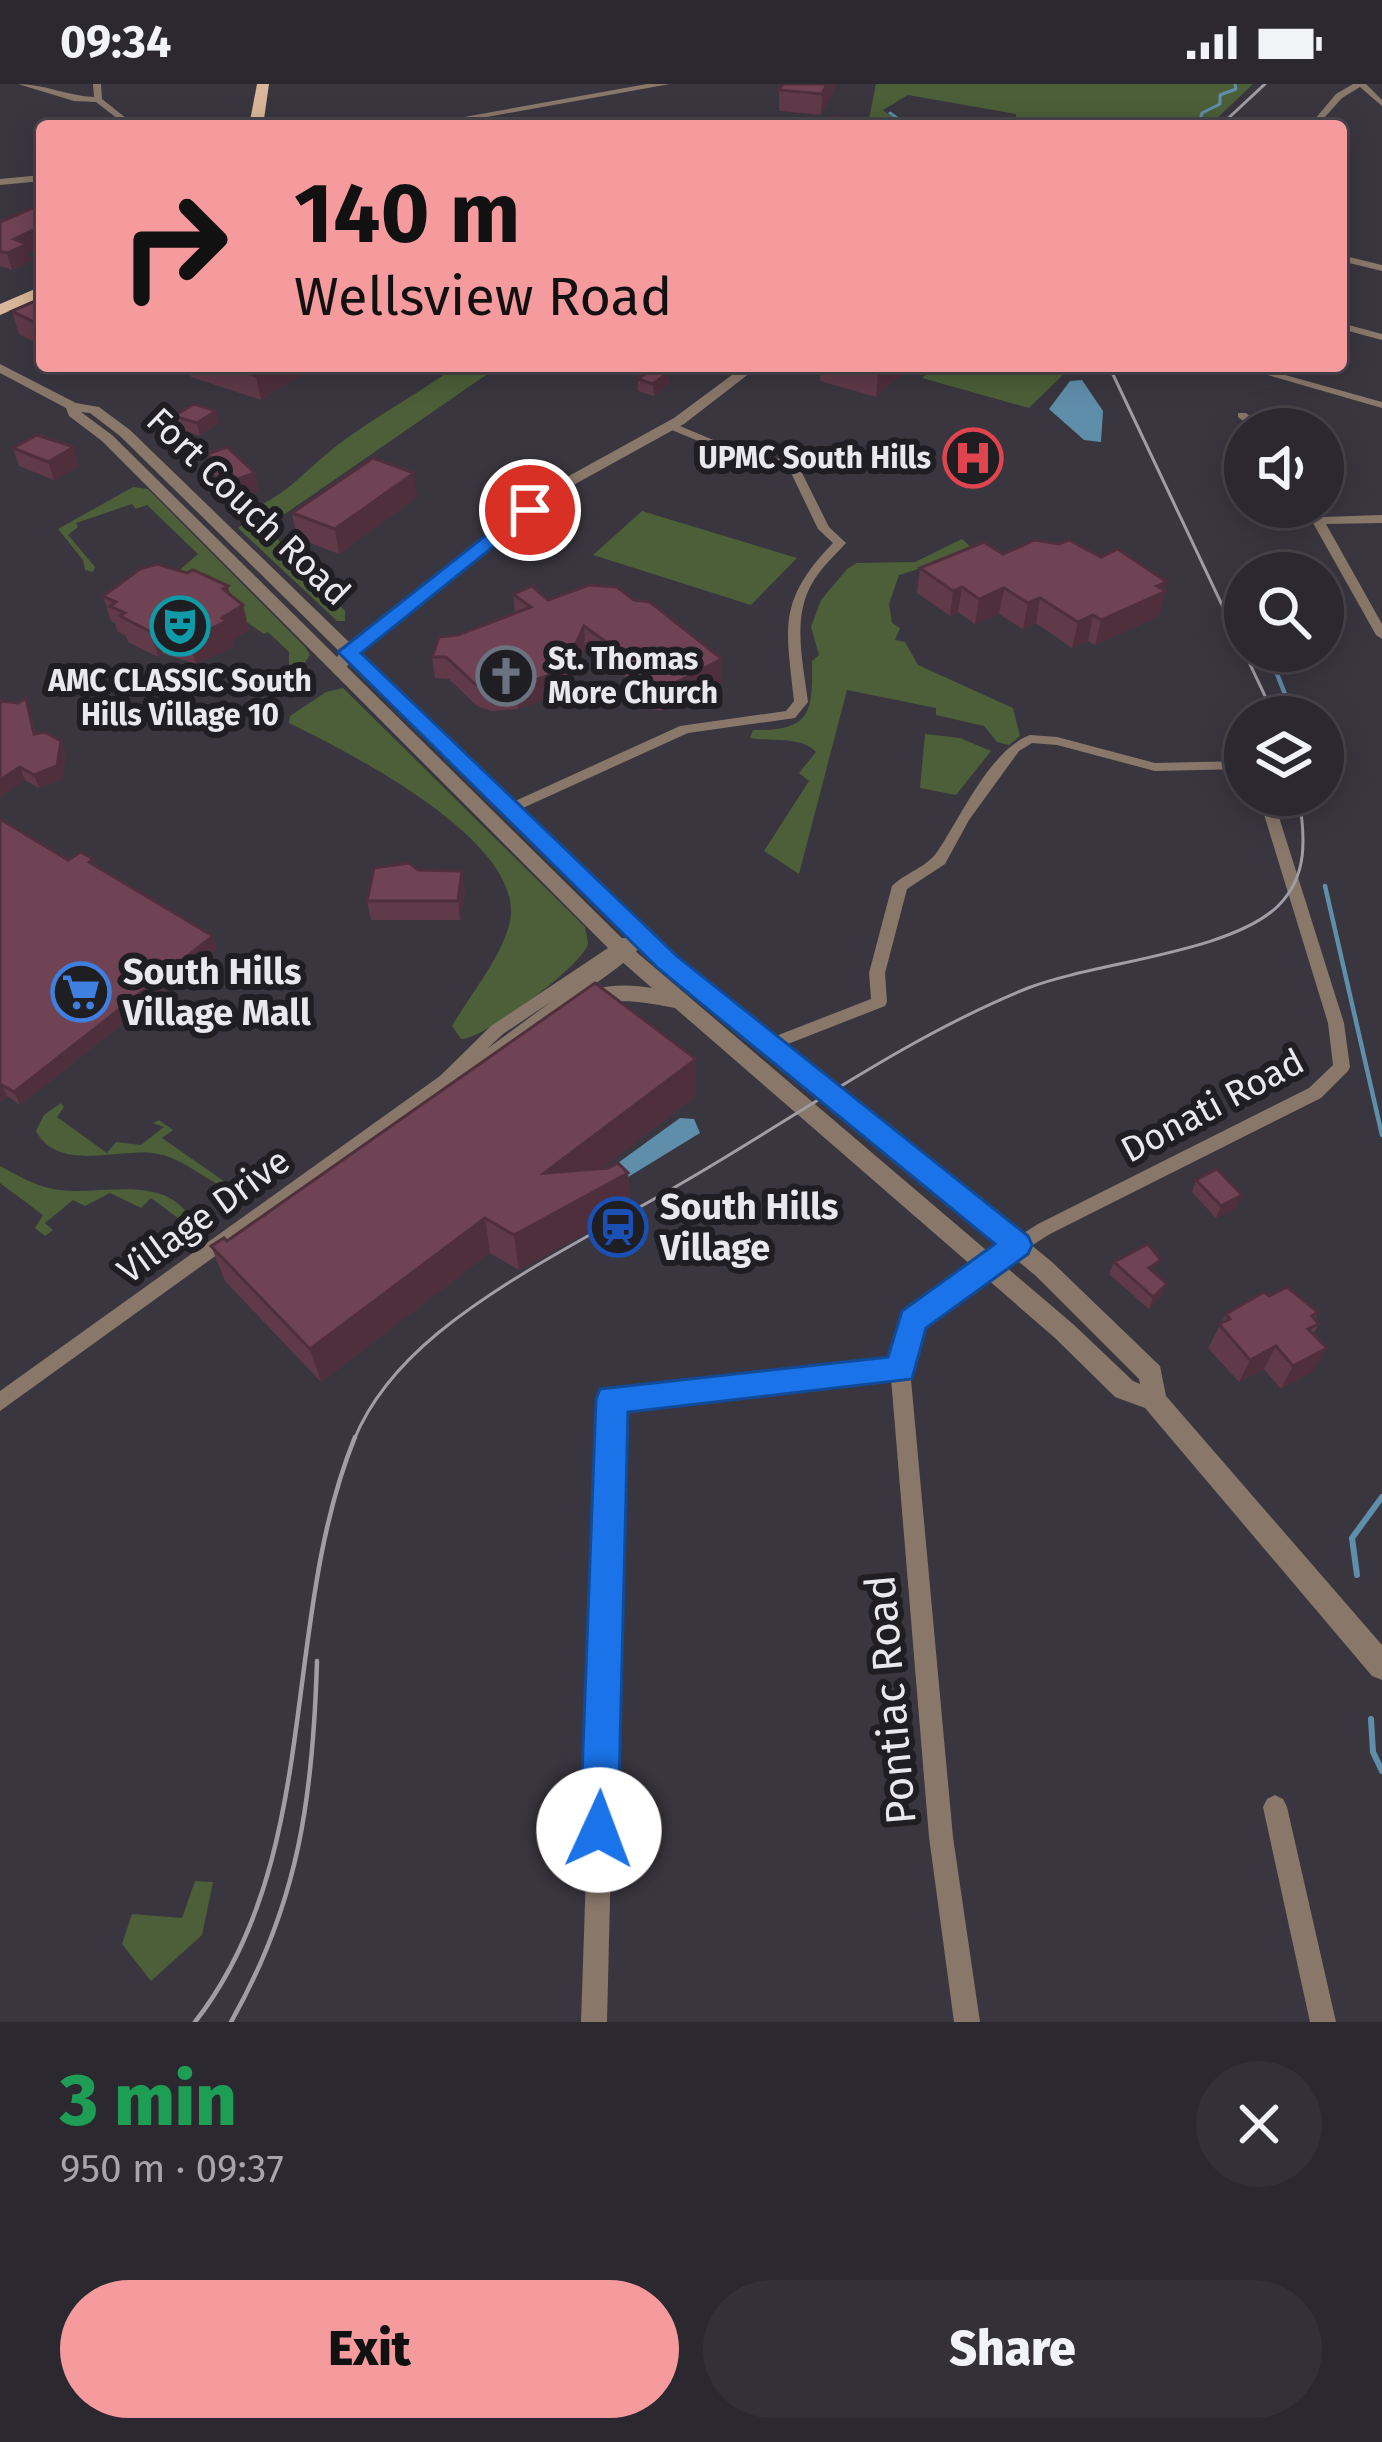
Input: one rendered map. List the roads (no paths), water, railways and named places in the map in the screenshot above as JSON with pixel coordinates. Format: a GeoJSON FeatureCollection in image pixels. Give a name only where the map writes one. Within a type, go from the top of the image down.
{"type":"FeatureCollection","features":[{"type":"Feature","properties":{"kind":"main road"},"geometry":{"type":"LineString","coordinates":[[257,120],[263,84]]}},
{"type":"Feature","properties":{"kind":"main road"},"geometry":{"type":"LineString","coordinates":[[268,120],[274,84]]}},
{"type":"Feature","properties":{"kind":"main road"},"geometry":{"type":"LineString","coordinates":[[0,296],[36,281]]}},
{"type":"Feature","properties":{"kind":"main road"},"geometry":{"type":"LineString","coordinates":[[0,310],[36,294]]}},
{"type":"Feature","properties":{"kind":"street"},"geometry":{"type":"LineString","coordinates":[[22,84],[98,100],[123,120]]}},
{"type":"Feature","properties":{"kind":"street"},"geometry":{"type":"LineString","coordinates":[[97,84],[98,100]]}},
{"type":"Feature","properties":{"kind":"street"},"geometry":{"type":"LineString","coordinates":[[458,120],[665,84]]}},
{"type":"Feature","properties":{"kind":"street"},"geometry":{"type":"LineString","coordinates":[[1317,120],[1339,96],[1360,84],[1382,104]]}},
{"type":"Feature","properties":{"kind":"street"},"geometry":{"type":"LineString","coordinates":[[0,182],[36,179]]}},
{"type":"Feature","properties":{"kind":"street"},"geometry":{"type":"LineString","coordinates":[[1347,259],[1382,268]]}},
{"type":"Feature","properties":{"kind":"street"},"geometry":{"type":"LineString","coordinates":[[1347,328],[1382,337]]}},
{"type":"Feature","properties":{"kind":"street","name":"Fort Couch Road"},"geometry":{"type":"LineString","coordinates":[[0,368],[72,406],[94,410],[125,433],[338,660],[686,1006],[988,1265],[1124,1389],[1154,1400],[1382,1666]]}},
{"type":"Feature","properties":{"kind":"street"},"geometry":{"type":"LineString","coordinates":[[338,660],[563,485],[670,426],[744,372]]}},
{"type":"Feature","properties":{"kind":"street"},"geometry":{"type":"LineString","coordinates":[[1262,372],[1382,405]]}},
{"type":"Feature","properties":{"kind":"street"},"geometry":{"type":"LineString","coordinates":[[509,809],[685,729],[790,715],[801,701],[790,610],[814,570],[840,543],[824,529],[797,473],[776,461],[719,446],[670,426]]}},
{"type":"Feature","properties":{"kind":"street"},"geometry":{"type":"LineString","coordinates":[[1344,520],[1382,519]]}},
{"type":"Feature","properties":{"kind":"street"},"geometry":{"type":"LineString","coordinates":[[1323,528],[1382,635]]}},
{"type":"Feature","properties":{"kind":"street","name":"Fort Couch Road"},"geometry":{"type":"LineString","coordinates":[[338,660],[509,809],[628,946],[769,1045],[1017,1245],[1151,1374],[1154,1400]]}},
{"type":"Feature","properties":{"kind":"street"},"geometry":{"type":"LineString","coordinates":[[769,1045],[879,1002],[877,973],[900,886],[940,860],[963,818],[1014,748],[1030,739],[1057,741],[1155,767],[1224,765]]}},
{"type":"Feature","properties":{"kind":"street","name":"Donati Road"},"geometry":{"type":"LineString","coordinates":[[901,1370],[913,1320],[1017,1245],[1315,1093],[1342,1067],[1336,1023],[1272,816]]}},
{"type":"Feature","properties":{"kind":"street","name":"Village Drive"},"geometry":{"type":"LineString","coordinates":[[0,1402],[444,1082],[558,1008],[628,946]]}},
{"type":"Feature","properties":{"kind":"street","name":"Village Drive"},"geometry":{"type":"LineString","coordinates":[[444,1082],[459,1061],[496,1030],[628,946]]}},
{"type":"Feature","properties":{"kind":"street"},"geometry":{"type":"LineString","coordinates":[[558,1008],[587,995],[619,991],[655,995],[686,1006]]}},
{"type":"Feature","properties":{"kind":"street"},"geometry":{"type":"LineString","coordinates":[[594,2022],[612,1399],[901,1370]]}},
{"type":"Feature","properties":{"kind":"street","name":"Pontiac Road"},"geometry":{"type":"LineString","coordinates":[[901,1370],[941,1838],[967,2022]]}},
{"type":"Feature","properties":{"kind":"street"},"geometry":{"type":"LineString","coordinates":[[1275,1807],[1323,2022]]}},
{"type":"Feature","properties":{"kind":"water"},"geometry":{"type":"Polygon","coordinates":[[[1082,380],[1103,411],[1101,442],[1084,440],[1049,409],[1070,381],[1082,380]]]}},
{"type":"Feature","properties":{"kind":"water"},"geometry":{"type":"Polygon","coordinates":[[[680,1118],[694,1119],[700,1133],[615,1185],[604,1173],[680,1118]]]}},
{"type":"Feature","properties":{"kind":"waterway"},"geometry":{"type":"LineString","coordinates":[[1200,120],[1202,113],[1220,104],[1220,95],[1236,89],[1235,84]]}},
{"type":"Feature","properties":{"kind":"waterway"},"geometry":{"type":"LineString","coordinates":[[890,113],[900,120]]}},
{"type":"Feature","properties":{"kind":"waterway"},"geometry":{"type":"LineString","coordinates":[[1276,672],[1286,696]]}},
{"type":"Feature","properties":{"kind":"waterway"},"geometry":{"type":"LineString","coordinates":[[1325,886],[1382,1135]]}},
{"type":"Feature","properties":{"kind":"waterway"},"geometry":{"type":"LineString","coordinates":[[1357,1575],[1352,1538],[1382,1497]]}},
{"type":"Feature","properties":{"kind":"waterway"},"geometry":{"type":"LineString","coordinates":[[1371,1719],[1373,1752],[1382,1771]]}},
{"type":"Feature","properties":{"kind":"tram line"},"geometry":{"type":"LineString","coordinates":[[1226,120],[1265,84]]}},
{"type":"Feature","properties":{"kind":"tram line"},"geometry":{"type":"LineString","coordinates":[[1112,372],[1265,696]]}},
{"type":"Feature","properties":{"kind":"tram line"},"geometry":{"type":"LineString","coordinates":[[354,1440],[369,1410],[401,1369],[467,1311],[900,1051],[1028,988],[1195,946],[1256,922],[1278,906],[1295,881],[1303,840],[1301,816]]}},
{"type":"Feature","properties":{"kind":"tram line"},"geometry":{"type":"LineString","coordinates":[[195,2022],[236,1957],[264,1887],[282,1813],[316,1584],[332,1509],[354,1440]]}},
{"type":"Feature","properties":{"kind":"tram line"},"geometry":{"type":"LineString","coordinates":[[231,2022],[273,1934],[298,1848],[311,1758],[317,1661]]}},
{"type":"Feature","properties":{"kind":"place","name":"UPMC South Hills"},"geometry":{"type":"Point","coordinates":[973,458]}},
{"type":"Feature","properties":{"kind":"place","name":"AMC CLASSIC South Hills Village 10"},"geometry":{"type":"Point","coordinates":[180,626]}},
{"type":"Feature","properties":{"kind":"place","name":"St. Thomas More Church"},"geometry":{"type":"Point","coordinates":[506,676]}},
{"type":"Feature","properties":{"kind":"place","name":"South Hills Village Mall"},"geometry":{"type":"Point","coordinates":[81,992]}},
{"type":"Feature","properties":{"kind":"place","name":"South Hills Village"},"geometry":{"type":"Point","coordinates":[618,1227]}}]}
